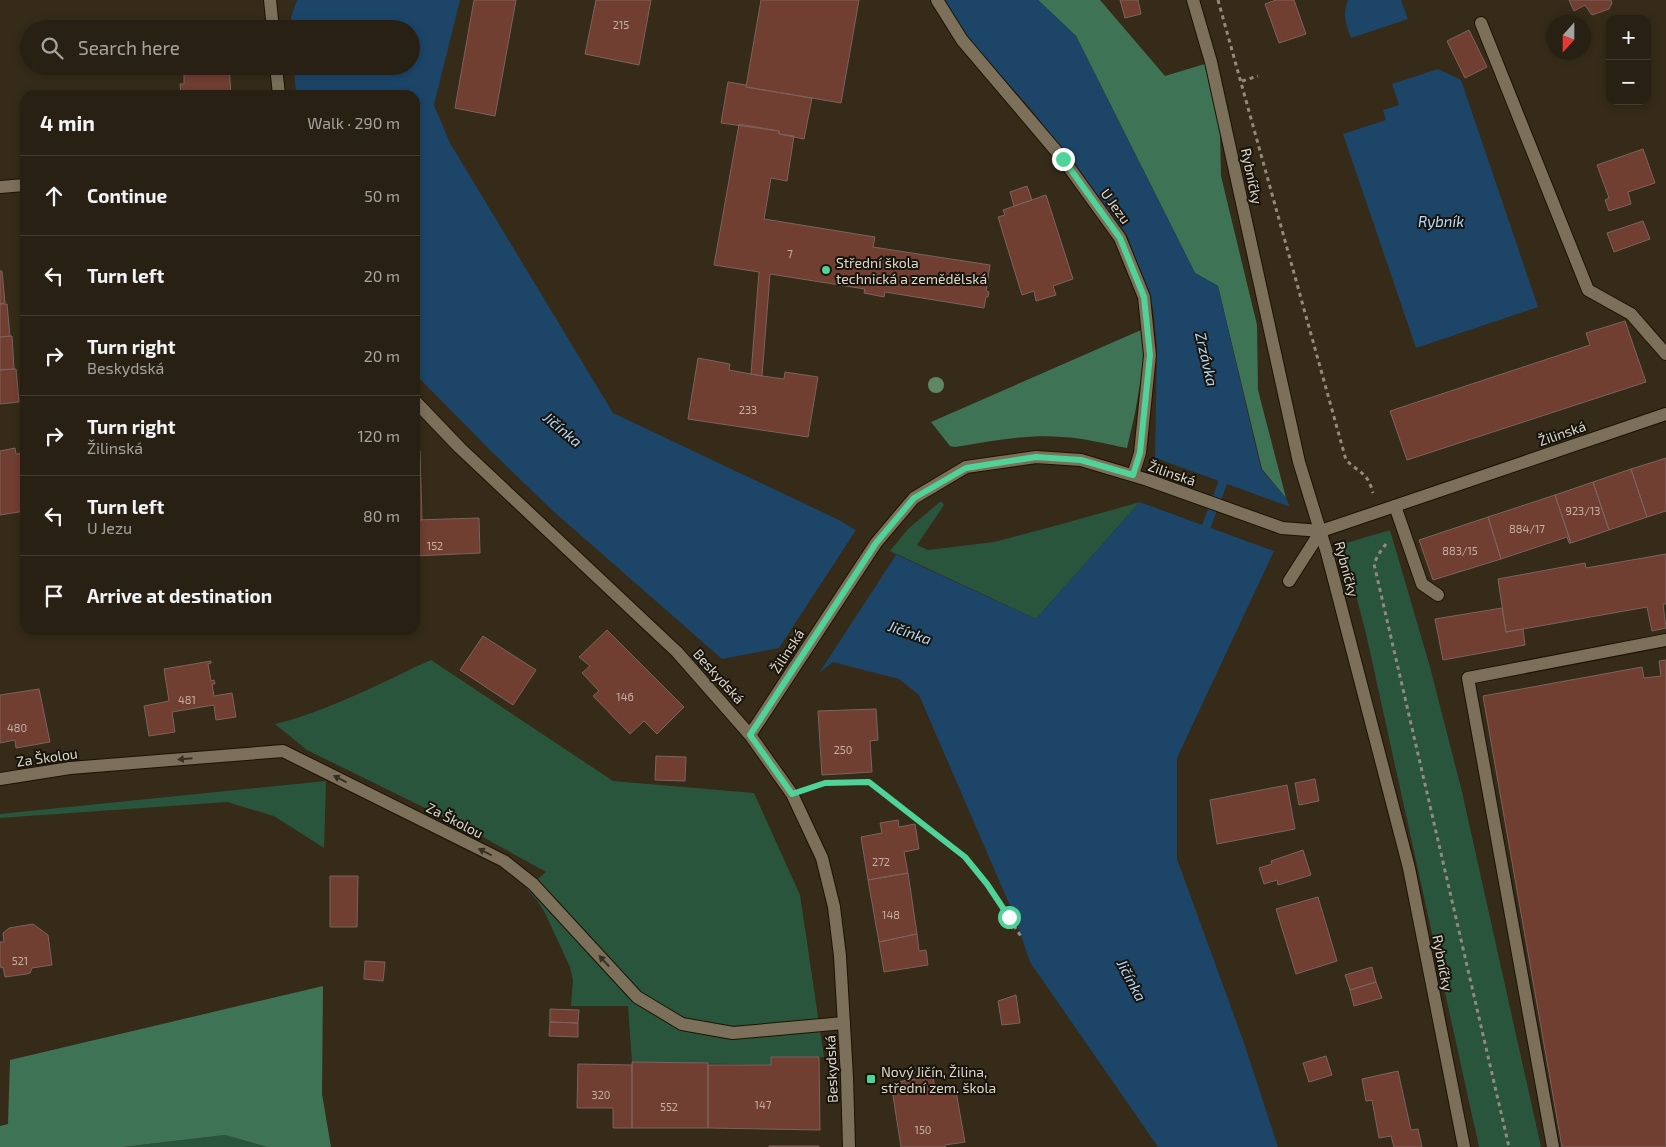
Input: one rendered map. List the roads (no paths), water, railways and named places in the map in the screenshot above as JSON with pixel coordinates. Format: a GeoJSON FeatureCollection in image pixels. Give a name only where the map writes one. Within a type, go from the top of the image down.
{"type":"FeatureCollection","features":[{"type":"Feature","properties":{"kind":"street"},"geometry":{"type":"LineString","coordinates":[[270,0],[272,20]]}},
{"type":"Feature","properties":{"kind":"street","name":"U Jezu"},"geometry":{"type":"LineString","coordinates":[[936,0],[962,40],[1063,159],[1120,238],[1144,297],[1150,355],[1140,453],[1133,475]]}},
{"type":"Feature","properties":{"kind":"street","name":"Rybníčky"},"geometry":{"type":"LineString","coordinates":[[1193,0],[1211,62],[1299,462],[1321,531],[1409,868],[1464,1147]]}},
{"type":"Feature","properties":{"kind":"street"},"geometry":{"type":"LineString","coordinates":[[1481,23],[1588,290],[1631,314],[1666,354]]}},
{"type":"Feature","properties":{"kind":"street"},"geometry":{"type":"LineString","coordinates":[[277,75],[278,90]]}},
{"type":"Feature","properties":{"kind":"street"},"geometry":{"type":"LineString","coordinates":[[0,187],[20,185]]}},
{"type":"Feature","properties":{"kind":"street","name":"Beskydská"},"geometry":{"type":"LineString","coordinates":[[420,405],[460,448],[677,652],[750,735],[792,794],[822,858],[834,907],[840,956],[849,1147]]}},
{"type":"Feature","properties":{"kind":"street","name":"Žilinská"},"geometry":{"type":"LineString","coordinates":[[750,735],[876,543],[914,498],[966,468],[1036,457],[1081,460],[1148,480],[1282,528],[1321,531],[1666,414]]}},
{"type":"Feature","properties":{"kind":"street"},"geometry":{"type":"LineString","coordinates":[[1395,506],[1422,584],[1438,595]]}},
{"type":"Feature","properties":{"kind":"street"},"geometry":{"type":"LineString","coordinates":[[1289,581],[1321,531]]}},
{"type":"Feature","properties":{"kind":"street"},"geometry":{"type":"LineString","coordinates":[[1553,1147],[1468,678],[1666,640]]}},
{"type":"Feature","properties":{"kind":"street","name":"Za Školou"},"geometry":{"type":"LineString","coordinates":[[0,779],[70,768],[283,751],[504,861],[532,884],[637,997],[682,1024],[733,1033],[844,1023]]}},
{"type":"Feature","properties":{"kind":"water","name":"Jičínka"},"geometry":{"type":"Polygon","coordinates":[[[297,0],[460,0],[434,105],[450,143],[613,413],[839,520],[897,555],[1036,619],[1140,502],[1274,551],[1177,758],[1177,859],[1244,1043],[1278,1147],[1158,1147],[1030,962],[1014,915],[919,695],[899,679],[833,662],[819,673],[779,648],[722,659],[553,511],[420,379],[420,90],[296,90],[295,75],[420,75],[420,20],[291,20],[297,0]]]}},
{"type":"Feature","properties":{"kind":"water"},"geometry":{"type":"Polygon","coordinates":[[[944,0],[1038,0],[1076,36],[1195,273],[1218,286],[1261,469],[1286,498],[1290,507],[1155,458],[1157,347],[1153,308],[1127,235],[1029,107],[959,26],[944,0]]]}},
{"type":"Feature","properties":{"kind":"water"},"geometry":{"type":"Polygon","coordinates":[[[1348,0],[1401,0],[1408,19],[1351,38],[1345,15],[1348,0]]]}},
{"type":"Feature","properties":{"kind":"water","name":"Rybník"},"geometry":{"type":"Polygon","coordinates":[[[1438,69],[1461,80],[1538,307],[1416,348],[1343,134],[1386,120],[1383,110],[1399,105],[1392,84],[1438,69]]]}},
{"type":"Feature","properties":{"kind":"waterway","name":"Zrzávka"},"geometry":{"type":"LineString","coordinates":[[1201,536],[1223,482],[1220,471]]}},
{"type":"Feature","properties":{"kind":"place","name":"Střední škola technická a zemědělská"},"geometry":{"type":"Point","coordinates":[826,270]}},
{"type":"Feature","properties":{"kind":"place","name":"Nový Jičín, Žilina, střední zem. škola"},"geometry":{"type":"Point","coordinates":[871,1079]}}]}
